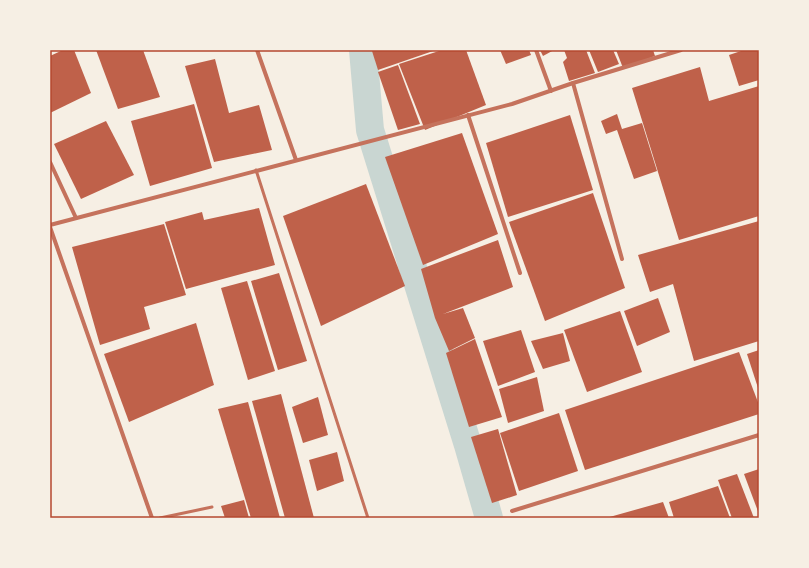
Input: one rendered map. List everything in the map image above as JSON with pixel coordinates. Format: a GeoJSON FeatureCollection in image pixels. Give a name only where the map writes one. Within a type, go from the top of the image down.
{"type":"FeatureCollection","features":[{"type":"Feature","properties":{"kind":"street"},"geometry":{"type":"LineString","coordinates":[[258,50],[296,160]]}},
{"type":"Feature","properties":{"kind":"street"},"geometry":{"type":"LineString","coordinates":[[536,50],[551,91]]}},
{"type":"Feature","properties":{"kind":"street"},"geometry":{"type":"LineString","coordinates":[[152,518],[50,226],[256,170],[512,104],[573,83],[681,50]]}},
{"type":"Feature","properties":{"kind":"street"},"geometry":{"type":"LineString","coordinates":[[573,83],[622,259]]}},
{"type":"Feature","properties":{"kind":"street"},"geometry":{"type":"LineString","coordinates":[[468,115],[520,273]]}},
{"type":"Feature","properties":{"kind":"street"},"geometry":{"type":"LineString","coordinates":[[50,162],[76,218]]}},
{"type":"Feature","properties":{"kind":"street"},"geometry":{"type":"LineString","coordinates":[[512,511],[759,435]]}},
{"type":"Feature","properties":{"kind":"lane"},"geometry":{"type":"LineString","coordinates":[[256,170],[368,518]]}},
{"type":"Feature","properties":{"kind":"lane"},"geometry":{"type":"LineString","coordinates":[[160,518],[212,507]]}},
{"type":"Feature","properties":{"kind":"building"},"geometry":{"type":"Polygon","coordinates":[[[63,50],[74,50],[91,93],[50,113],[50,56],[63,50]]]}},
{"type":"Feature","properties":{"kind":"building"},"geometry":{"type":"Polygon","coordinates":[[[96,50],[143,50],[160,97],[118,109],[96,50]]]}},
{"type":"Feature","properties":{"kind":"building"},"geometry":{"type":"Polygon","coordinates":[[[436,50],[378,70],[372,51],[436,50]]]}},
{"type":"Feature","properties":{"kind":"building"},"geometry":{"type":"Polygon","coordinates":[[[442,50],[466,50],[486,105],[425,130],[399,64],[442,50]]]}},
{"type":"Feature","properties":{"kind":"building"},"geometry":{"type":"Polygon","coordinates":[[[500,50],[529,50],[531,55],[506,64],[500,50]]]}},
{"type":"Feature","properties":{"kind":"building"},"geometry":{"type":"Polygon","coordinates":[[[540,50],[554,50],[543,56],[540,50]]]}},
{"type":"Feature","properties":{"kind":"building"},"geometry":{"type":"Polygon","coordinates":[[[564,50],[586,50],[595,73],[569,81],[563,62],[567,58],[564,50]]]}},
{"type":"Feature","properties":{"kind":"building"},"geometry":{"type":"Polygon","coordinates":[[[589,50],[613,50],[619,64],[598,72],[589,50]]]}},
{"type":"Feature","properties":{"kind":"building"},"geometry":{"type":"Polygon","coordinates":[[[616,50],[653,50],[655,56],[623,68],[616,50]]]}},
{"type":"Feature","properties":{"kind":"building"},"geometry":{"type":"Polygon","coordinates":[[[744,50],[759,50],[759,80],[739,86],[729,55],[744,50]]]}},
{"type":"Feature","properties":{"kind":"building"},"geometry":{"type":"Polygon","coordinates":[[[215,59],[229,113],[259,105],[272,150],[214,162],[185,66],[215,59]]]}},
{"type":"Feature","properties":{"kind":"building"},"geometry":{"type":"Polygon","coordinates":[[[398,65],[420,124],[398,130],[378,72],[398,65]]]}},
{"type":"Feature","properties":{"kind":"building"},"geometry":{"type":"Polygon","coordinates":[[[700,67],[709,101],[759,86],[759,216],[679,240],[632,88],[700,67]]]}},
{"type":"Feature","properties":{"kind":"building"},"geometry":{"type":"Polygon","coordinates":[[[194,104],[212,168],[150,186],[131,121],[194,104]]]}},
{"type":"Feature","properties":{"kind":"building"},"geometry":{"type":"Polygon","coordinates":[[[617,114],[622,129],[642,123],[657,171],[634,179],[617,130],[606,134],[601,121],[617,114]]]}},
{"type":"Feature","properties":{"kind":"building"},"geometry":{"type":"Polygon","coordinates":[[[570,115],[593,190],[508,217],[486,143],[570,115]]]}},
{"type":"Feature","properties":{"kind":"building"},"geometry":{"type":"Polygon","coordinates":[[[106,121],[134,175],[81,199],[54,144],[106,121]]]}},
{"type":"Feature","properties":{"kind":"building"},"geometry":{"type":"Polygon","coordinates":[[[462,133],[498,234],[423,265],[385,157],[462,133]]]}},
{"type":"Feature","properties":{"kind":"building"},"geometry":{"type":"Polygon","coordinates":[[[366,184],[405,286],[321,326],[283,216],[366,184]]]}},
{"type":"Feature","properties":{"kind":"building"},"geometry":{"type":"Polygon","coordinates":[[[593,193],[625,288],[545,321],[509,222],[593,193]]]}},
{"type":"Feature","properties":{"kind":"building"},"geometry":{"type":"Polygon","coordinates":[[[259,208],[275,265],[186,289],[165,222],[202,212],[204,220],[259,208]]]}},
{"type":"Feature","properties":{"kind":"building"},"geometry":{"type":"Polygon","coordinates":[[[759,221],[759,341],[694,361],[673,284],[650,292],[638,255],[759,221]]]}},
{"type":"Feature","properties":{"kind":"building"},"geometry":{"type":"Polygon","coordinates":[[[164,224],[186,295],[144,307],[150,329],[100,345],[72,247],[164,224]]]}},
{"type":"Feature","properties":{"kind":"building"},"geometry":{"type":"Polygon","coordinates":[[[498,240],[513,287],[443,314],[463,308],[475,338],[449,351],[435,318],[421,269],[498,240]]]}},
{"type":"Feature","properties":{"kind":"building"},"geometry":{"type":"Polygon","coordinates":[[[279,273],[307,361],[278,370],[251,281],[279,273]]]}},
{"type":"Feature","properties":{"kind":"building"},"geometry":{"type":"Polygon","coordinates":[[[247,281],[275,371],[248,380],[221,288],[247,281]]]}},
{"type":"Feature","properties":{"kind":"building"},"geometry":{"type":"Polygon","coordinates":[[[658,298],[670,332],[637,346],[624,311],[658,298]]]}},
{"type":"Feature","properties":{"kind":"building"},"geometry":{"type":"Polygon","coordinates":[[[620,311],[642,372],[587,392],[564,330],[620,311]]]}},
{"type":"Feature","properties":{"kind":"building"},"geometry":{"type":"Polygon","coordinates":[[[196,323],[214,385],[129,422],[104,354],[196,323]]]}},
{"type":"Feature","properties":{"kind":"building"},"geometry":{"type":"Polygon","coordinates":[[[521,330],[535,372],[498,386],[483,341],[521,330]]]}},
{"type":"Feature","properties":{"kind":"building"},"geometry":{"type":"Polygon","coordinates":[[[563,333],[570,361],[543,369],[531,341],[563,333]]]}},
{"type":"Feature","properties":{"kind":"building"},"geometry":{"type":"Polygon","coordinates":[[[475,339],[502,417],[469,427],[446,353],[475,339]]]}},
{"type":"Feature","properties":{"kind":"building"},"geometry":{"type":"Polygon","coordinates":[[[759,350],[759,391],[747,354],[759,350]]]}},
{"type":"Feature","properties":{"kind":"building"},"geometry":{"type":"Polygon","coordinates":[[[739,352],[759,405],[759,414],[585,470],[565,410],[739,352]]]}},
{"type":"Feature","properties":{"kind":"building"},"geometry":{"type":"Polygon","coordinates":[[[537,377],[544,411],[508,423],[499,389],[537,377]]]}},
{"type":"Feature","properties":{"kind":"building"},"geometry":{"type":"Polygon","coordinates":[[[281,394],[314,518],[285,518],[252,401],[281,394]]]}},
{"type":"Feature","properties":{"kind":"building"},"geometry":{"type":"Polygon","coordinates":[[[318,397],[328,435],[303,443],[292,407],[318,397]]]}},
{"type":"Feature","properties":{"kind":"building"},"geometry":{"type":"Polygon","coordinates":[[[248,402],[280,518],[251,518],[218,409],[248,402]]]}},
{"type":"Feature","properties":{"kind":"building"},"geometry":{"type":"Polygon","coordinates":[[[559,413],[578,471],[519,491],[500,433],[559,413]]]}},
{"type":"Feature","properties":{"kind":"building"},"geometry":{"type":"Polygon","coordinates":[[[498,429],[517,495],[492,503],[471,437],[498,429]]]}},
{"type":"Feature","properties":{"kind":"building"},"geometry":{"type":"Polygon","coordinates":[[[337,452],[344,481],[317,491],[309,460],[337,452]]]}},
{"type":"Feature","properties":{"kind":"building"},"geometry":{"type":"Polygon","coordinates":[[[759,469],[759,514],[744,474],[759,469]]]}},
{"type":"Feature","properties":{"kind":"building"},"geometry":{"type":"Polygon","coordinates":[[[737,474],[754,518],[732,518],[718,480],[737,474]]]}},
{"type":"Feature","properties":{"kind":"building"},"geometry":{"type":"Polygon","coordinates":[[[718,486],[730,518],[674,518],[669,502],[718,486]]]}},
{"type":"Feature","properties":{"kind":"building"},"geometry":{"type":"Polygon","coordinates":[[[244,500],[249,518],[225,518],[221,506],[244,500]]]}},
{"type":"Feature","properties":{"kind":"building"},"geometry":{"type":"Polygon","coordinates":[[[663,502],[669,518],[606,518],[663,502]]]}},
{"type":"Feature","properties":{"kind":"waterway"},"geometry":{"type":"LineString","coordinates":[[363,50],[370,130],[468,445],[489,518]]}}]}
